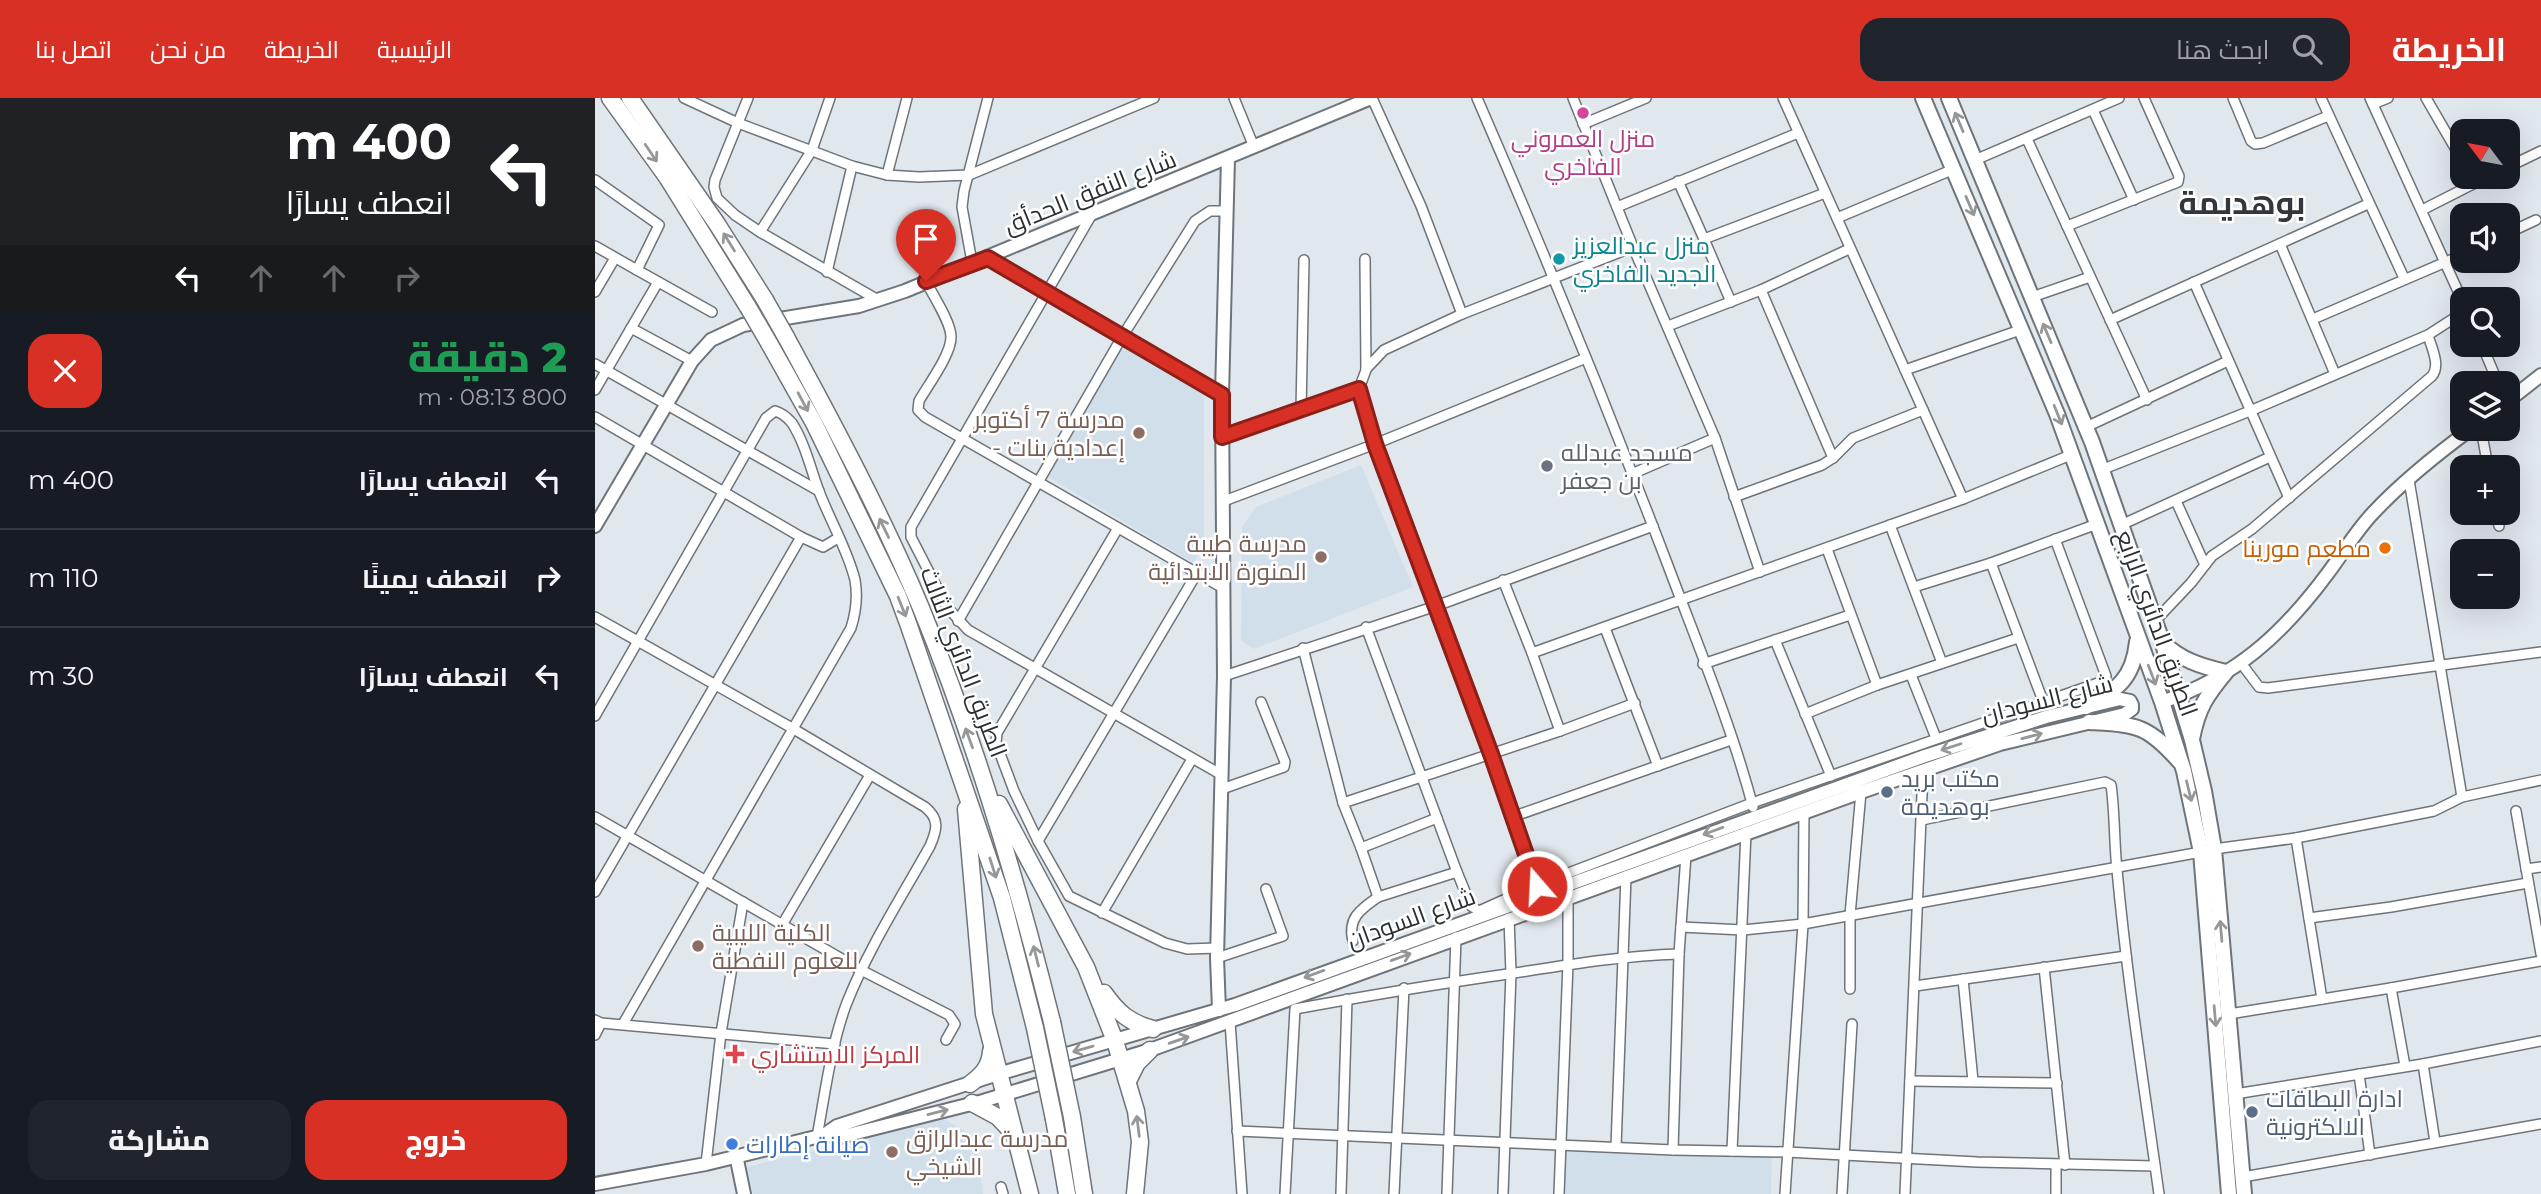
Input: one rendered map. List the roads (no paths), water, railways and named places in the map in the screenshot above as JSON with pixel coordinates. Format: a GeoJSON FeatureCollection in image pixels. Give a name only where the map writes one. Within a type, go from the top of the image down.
{"type":"FeatureCollection","features":[{"type":"Feature","properties":{"kind":"highway","name":"الطريق الدائري الثالث"},"geometry":{"type":"LineString","coordinates":[[610,98],[667,177],[769,343],[814,423],[898,596],[1002,898],[1035,1028],[1067,1194]]}},
{"type":"Feature","properties":{"kind":"highway"},"geometry":{"type":"LineString","coordinates":[[630,98],[655,132]]}},
{"type":"Feature","properties":{"kind":"highway"},"geometry":{"type":"LineString","coordinates":[[642,98],[655,132]]}},
{"type":"Feature","properties":{"kind":"highway","name":"الطريق الدائري الثالث"},"geometry":{"type":"LineString","coordinates":[[655,132],[765,300],[786,337],[897,552],[921,610],[985,781],[1022,901],[1052,1022],[1072,1117],[1084,1194]]}},
{"type":"Feature","properties":{"kind":"highway"},"geometry":{"type":"LineString","coordinates":[[985,781],[1086,967],[1115,1041],[1136,1111],[1140,1142],[1135,1194]]}},
{"type":"Feature","properties":{"kind":"highway"},"geometry":{"type":"LineString","coordinates":[[964,786],[984,1014],[1030,1194]]}},
{"type":"Feature","properties":{"kind":"highway"},"geometry":{"type":"LineString","coordinates":[[1086,967],[1122,1015],[1139,1025],[1153,1029]]}},
{"type":"Feature","properties":{"kind":"highway"},"geometry":{"type":"LineString","coordinates":[[970,1084],[988,1065],[991,1042]]}},
{"type":"Feature","properties":{"kind":"highway"},"geometry":{"type":"LineString","coordinates":[[1128,1081],[1137,1063],[1150,1050]]}},
{"type":"Feature","properties":{"kind":"highway"},"geometry":{"type":"LineString","coordinates":[[972,1103],[998,1117],[1014,1135]]}},
{"type":"Feature","properties":{"kind":"main road","name":"شارع النفق الحدأق"},"geometry":{"type":"LineString","coordinates":[[595,526],[665,404],[692,361],[711,340],[743,325],[842,310],[879,300],[988,258],[1371,98]]}},
{"type":"Feature","properties":{"kind":"main road","name":"الطريق الدائري الرابع"},"geometry":{"type":"LineString","coordinates":[[1923,98],[2023,329],[2073,454],[2162,702],[2207,850],[2229,1014],[2244,1194]]}},
{"type":"Feature","properties":{"kind":"main road","name":"الطريق الدائري الرابع"},"geometry":{"type":"LineString","coordinates":[[1949,98],[2086,427],[2162,641],[2192,740],[2204,792],[2229,1194]]}},
{"type":"Feature","properties":{"kind":"main road"},"geometry":{"type":"LineString","coordinates":[[1219,1010],[1224,676],[1222,395],[1228,158]]}},
{"type":"Feature","properties":{"kind":"main road"},"geometry":{"type":"LineString","coordinates":[[1989,249],[2008,241]]}},
{"type":"Feature","properties":{"kind":"main road"},"geometry":{"type":"LineString","coordinates":[[2520,391],[2541,374]]}},
{"type":"Feature","properties":{"kind":"main road"},"geometry":{"type":"LineString","coordinates":[[2162,702],[2212,681],[2241,663],[2278,634],[2361,527],[2409,480],[2456,441]]}},
{"type":"Feature","properties":{"kind":"main road"},"geometry":{"type":"LineString","coordinates":[[2086,707],[2116,689],[2125,680],[2135,658],[2137,637]]}},
{"type":"Feature","properties":{"kind":"main road"},"geometry":{"type":"LineString","coordinates":[[2162,641],[2193,664],[2225,672]]}},
{"type":"Feature","properties":{"kind":"main road"},"geometry":{"type":"LineString","coordinates":[[2192,740],[2197,714],[2203,701],[2225,672]]}},
{"type":"Feature","properties":{"kind":"main road","name":"شارع السودان"},"geometry":{"type":"LineString","coordinates":[[1289,991],[1364,964],[1538,890],[1753,820],[1961,744],[2046,717],[2120,699],[2130,701],[2132,705],[2132,709],[2125,714],[2000,744],[1804,812],[1753,820],[1686,855],[1456,937],[1364,964]]}},
{"type":"Feature","properties":{"kind":"main road"},"geometry":{"type":"LineString","coordinates":[[2089,722],[2138,726],[2163,744],[2182,765]]}},
{"type":"Feature","properties":{"kind":"main road"},"geometry":{"type":"LineString","coordinates":[[820,1136],[837,1126],[999,1074],[1289,991]]}},
{"type":"Feature","properties":{"kind":"main road"},"geometry":{"type":"LineString","coordinates":[[595,1184],[706,1164],[820,1136],[840,1137],[1005,1095],[1230,1022],[1289,991]]}},
{"type":"Feature","properties":{"kind":"main road"},"geometry":{"type":"LineString","coordinates":[[736,1155],[744,1194]]}},
{"type":"Feature","properties":{"kind":"street"},"geometry":{"type":"LineString","coordinates":[[684,98],[738,123],[852,166],[887,175],[919,177],[969,175],[1154,98]]}},
{"type":"Feature","properties":{"kind":"street"},"geometry":{"type":"LineString","coordinates":[[748,98],[717,172],[715,192],[725,206],[760,232],[879,300]]}},
{"type":"Feature","properties":{"kind":"street"},"geometry":{"type":"LineString","coordinates":[[760,232],[813,150],[830,98]]}},
{"type":"Feature","properties":{"kind":"street"},"geometry":{"type":"LineString","coordinates":[[887,175],[907,98]]}},
{"type":"Feature","properties":{"kind":"street"},"geometry":{"type":"LineString","coordinates":[[972,262],[962,207],[988,98]]}},
{"type":"Feature","properties":{"kind":"street"},"geometry":{"type":"LineString","coordinates":[[1234,98],[1254,147]]}},
{"type":"Feature","properties":{"kind":"street"},"geometry":{"type":"LineString","coordinates":[[1371,98],[1421,206],[1462,314]]}},
{"type":"Feature","properties":{"kind":"street"},"geometry":{"type":"LineString","coordinates":[[1477,98],[1555,277],[1634,473],[1731,740],[1753,820],[1738,986],[1733,1151]]}},
{"type":"Feature","properties":{"kind":"street"},"geometry":{"type":"LineString","coordinates":[[1573,98],[1714,438],[1760,572]]}},
{"type":"Feature","properties":{"kind":"street"},"geometry":{"type":"LineString","coordinates":[[1583,124],[1646,98]]}},
{"type":"Feature","properties":{"kind":"street"},"geometry":{"type":"LineString","coordinates":[[1783,98],[1963,499]]}},
{"type":"Feature","properties":{"kind":"street"},"geometry":{"type":"LineString","coordinates":[[1975,160],[2119,98]]}},
{"type":"Feature","properties":{"kind":"street"},"geometry":{"type":"LineString","coordinates":[[2067,226],[2175,183],[2179,179],[2144,98]]}},
{"type":"Feature","properties":{"kind":"street"},"geometry":{"type":"LineString","coordinates":[[2233,98],[2251,141],[2255,144],[2328,116]]}},
{"type":"Feature","properties":{"kind":"street"},"geometry":{"type":"LineString","coordinates":[[2321,98],[2404,278]]}},
{"type":"Feature","properties":{"kind":"street"},"geometry":{"type":"LineString","coordinates":[[2388,98],[2372,101],[2456,287]]}},
{"type":"Feature","properties":{"kind":"street"},"geometry":{"type":"LineString","coordinates":[[2426,98],[2450,139]]}},
{"type":"Feature","properties":{"kind":"street"},"geometry":{"type":"LineString","coordinates":[[2093,110],[2134,200]]}},
{"type":"Feature","properties":{"kind":"street"},"geometry":{"type":"LineString","coordinates":[[1618,207],[1798,133]]}},
{"type":"Feature","properties":{"kind":"street"},"geometry":{"type":"LineString","coordinates":[[2027,139],[2147,400]]}},
{"type":"Feature","properties":{"kind":"street"},"geometry":{"type":"LineString","coordinates":[[2520,161],[2541,151]]}},
{"type":"Feature","properties":{"kind":"street"},"geometry":{"type":"LineString","coordinates":[[827,272],[852,166]]}},
{"type":"Feature","properties":{"kind":"street"},"geometry":{"type":"LineString","coordinates":[[1837,218],[1954,169]]}},
{"type":"Feature","properties":{"kind":"street"},"geometry":{"type":"LineString","coordinates":[[595,180],[659,225],[636,270]]}},
{"type":"Feature","properties":{"kind":"street"},"geometry":{"type":"LineString","coordinates":[[1678,181],[1731,302]]}},
{"type":"Feature","properties":{"kind":"street"},"geometry":{"type":"LineString","coordinates":[[2422,210],[2458,189]]}},
{"type":"Feature","properties":{"kind":"street"},"geometry":{"type":"LineString","coordinates":[[1704,239],[1825,193]]}},
{"type":"Feature","properties":{"kind":"street"},"geometry":{"type":"LineString","coordinates":[[2110,320],[2368,204]]}},
{"type":"Feature","properties":{"kind":"street"},"geometry":{"type":"LineString","coordinates":[[958,621],[1122,337],[1195,220],[1210,211],[1226,211]]}},
{"type":"Feature","properties":{"kind":"street"},"geometry":{"type":"LineString","coordinates":[[1092,214],[910,532],[939,592],[958,621],[986,642],[1222,775]]}},
{"type":"Feature","properties":{"kind":"street"},"geometry":{"type":"LineString","coordinates":[[2520,227],[2536,220]]}},
{"type":"Feature","properties":{"kind":"street"},"geometry":{"type":"LineString","coordinates":[[2280,244],[2336,374]]}},
{"type":"Feature","properties":{"kind":"street"},"geometry":{"type":"LineString","coordinates":[[595,246],[712,313]]}},
{"type":"Feature","properties":{"kind":"street"},"geometry":{"type":"LineString","coordinates":[[1366,369],[1384,350],[1462,314],[1633,247]]}},
{"type":"Feature","properties":{"kind":"street"},"geometry":{"type":"LineString","coordinates":[[1668,326],[1762,290],[1849,248]]}},
{"type":"Feature","properties":{"kind":"street"},"geometry":{"type":"LineString","coordinates":[[595,292],[615,258]]}},
{"type":"Feature","properties":{"kind":"street"},"geometry":{"type":"LineString","coordinates":[[988,258],[1222,395]]}},
{"type":"Feature","properties":{"kind":"street"},"geometry":{"type":"LineString","coordinates":[[1366,259],[1366,369],[1359,389],[1375,444],[1491,754],[1538,890],[1479,911],[1471,906],[1366,627]]}},
{"type":"Feature","properties":{"kind":"street"},"geometry":{"type":"LineString","coordinates":[[1301,411],[1304,260]]}},
{"type":"Feature","properties":{"kind":"street"},"geometry":{"type":"LineString","coordinates":[[2313,319],[2404,278],[2450,261]]}},
{"type":"Feature","properties":{"kind":"street"},"geometry":{"type":"LineString","coordinates":[[2032,297],[2090,277]]}},
{"type":"Feature","properties":{"kind":"street"},"geometry":{"type":"LineString","coordinates":[[926,281],[949,328],[951,338],[948,350],[919,401],[918,410],[925,417],[1223,588]]}},
{"type":"Feature","properties":{"kind":"street"},"geometry":{"type":"LineString","coordinates":[[595,390],[658,282]]}},
{"type":"Feature","properties":{"kind":"street"},"geometry":{"type":"LineString","coordinates":[[2194,282],[2290,498]]}},
{"type":"Feature","properties":{"kind":"street"},"geometry":{"type":"LineString","coordinates":[[1762,290],[1833,458]]}},
{"type":"Feature","properties":{"kind":"street"},"geometry":{"type":"LineString","coordinates":[[2102,470],[2250,411],[2428,335],[2450,321]]}},
{"type":"Feature","properties":{"kind":"street"},"geometry":{"type":"LineString","coordinates":[[631,328],[692,361]]}},
{"type":"Feature","properties":{"kind":"street"},"geometry":{"type":"LineString","coordinates":[[1905,370],[2023,329]]}},
{"type":"Feature","properties":{"kind":"street"},"geometry":{"type":"LineString","coordinates":[[2155,621],[2220,549],[2233,543],[2290,498],[2432,376],[2436,371],[2436,364],[2428,335]]}},
{"type":"Feature","properties":{"kind":"street"},"geometry":{"type":"LineString","coordinates":[[1224,501],[1375,444],[1586,358]]}},
{"type":"Feature","properties":{"kind":"street"},"geometry":{"type":"LineString","coordinates":[[2086,427],[2228,361]]}},
{"type":"Feature","properties":{"kind":"street"},"geometry":{"type":"LineString","coordinates":[[595,364],[819,491]]}},
{"type":"Feature","properties":{"kind":"street"},"geometry":{"type":"LineString","coordinates":[[1222,437],[1359,389]]}},
{"type":"Feature","properties":{"kind":"street"},"geometry":{"type":"LineString","coordinates":[[1734,496],[1822,465],[1853,438],[1923,410]]}},
{"type":"Feature","properties":{"kind":"street"},"geometry":{"type":"LineString","coordinates":[[595,716],[766,418],[775,411],[780,412],[792,424],[806,452],[855,579],[856,613],[851,628],[623,1024]]}},
{"type":"Feature","properties":{"kind":"street"},"geometry":{"type":"LineString","coordinates":[[595,416],[801,537],[823,547],[838,537]]}},
{"type":"Feature","properties":{"kind":"street"},"geometry":{"type":"LineString","coordinates":[[1634,473],[1714,438]]}},
{"type":"Feature","properties":{"kind":"street"},"geometry":{"type":"LineString","coordinates":[[1532,653],[1963,499],[2073,454]]}},
{"type":"Feature","properties":{"kind":"street"},"geometry":{"type":"LineString","coordinates":[[2121,525],[2270,457]]}},
{"type":"Feature","properties":{"kind":"street"},"geometry":{"type":"LineString","coordinates":[[2409,480],[2462,797]]}},
{"type":"Feature","properties":{"kind":"street"},"geometry":{"type":"LineString","coordinates":[[2176,501],[2204,565]]}},
{"type":"Feature","properties":{"kind":"street"},"geometry":{"type":"LineString","coordinates":[[1914,587],[1991,563],[2097,524]]}},
{"type":"Feature","properties":{"kind":"street"},"geometry":{"type":"LineString","coordinates":[[1890,525],[1942,663]]}},
{"type":"Feature","properties":{"kind":"street"},"geometry":{"type":"LineString","coordinates":[[1224,676],[1436,606],[1653,526]]}},
{"type":"Feature","properties":{"kind":"street"},"geometry":{"type":"LineString","coordinates":[[1118,528],[996,739],[1014,791],[1069,896],[1164,943],[1218,953],[1283,936],[1266,889]]}},
{"type":"Feature","properties":{"kind":"street"},"geometry":{"type":"LineString","coordinates":[[595,892],[801,537]]}},
{"type":"Feature","properties":{"kind":"street"},"geometry":{"type":"LineString","coordinates":[[1753,820],[1831,776],[2101,682],[2106,676],[2055,539]]}},
{"type":"Feature","properties":{"kind":"street"},"geometry":{"type":"LineString","coordinates":[[1827,549],[1877,685]]}},
{"type":"Feature","properties":{"kind":"street"},"geometry":{"type":"LineString","coordinates":[[1991,563],[2043,701]]}},
{"type":"Feature","properties":{"kind":"street"},"geometry":{"type":"LineString","coordinates":[[1038,841],[1197,573]]}},
{"type":"Feature","properties":{"kind":"street"},"geometry":{"type":"LineString","coordinates":[[1503,580],[1560,731]]}},
{"type":"Feature","properties":{"kind":"street"},"geometry":{"type":"LineString","coordinates":[[1703,664],[1850,615]]}},
{"type":"Feature","properties":{"kind":"street"},"geometry":{"type":"LineString","coordinates":[[595,617],[792,728],[925,807],[937,822],[936,833],[930,846],[861,970],[845,1007],[835,1044],[820,1136]]}},
{"type":"Feature","properties":{"kind":"street"},"geometry":{"type":"LineString","coordinates":[[1605,628],[1658,766]]}},
{"type":"Feature","properties":{"kind":"street"},"geometry":{"type":"LineString","coordinates":[[1805,714],[1877,685],[2018,638]]}},
{"type":"Feature","properties":{"kind":"street"},"geometry":{"type":"LineString","coordinates":[[1775,640],[1831,776]]}},
{"type":"Feature","properties":{"kind":"street"},"geometry":{"type":"LineString","coordinates":[[1303,648],[1343,803],[1378,897]]}},
{"type":"Feature","properties":{"kind":"street"},"geometry":{"type":"LineString","coordinates":[[2241,663],[2259,687],[2268,688],[2541,652]]}},
{"type":"Feature","properties":{"kind":"street"},"geometry":{"type":"LineString","coordinates":[[1911,675],[1935,738]]}},
{"type":"Feature","properties":{"kind":"street"},"geometry":{"type":"LineString","coordinates":[[1222,789],[1284,767],[1285,762],[1261,702]]}},
{"type":"Feature","properties":{"kind":"street"},"geometry":{"type":"LineString","coordinates":[[1343,803],[1560,731],[1635,703]]}},
{"type":"Feature","properties":{"kind":"street"},"geometry":{"type":"LineString","coordinates":[[1512,817],[1731,740]]}},
{"type":"Feature","properties":{"kind":"street"},"geometry":{"type":"LineString","coordinates":[[1102,913],[1192,759]]}},
{"type":"Feature","properties":{"kind":"street"},"geometry":{"type":"LineString","coordinates":[[1905,1194],[1923,771]]}},
{"type":"Feature","properties":{"kind":"street"},"geometry":{"type":"LineString","coordinates":[[782,925],[870,775]]}},
{"type":"Feature","properties":{"kind":"street"},"geometry":{"type":"LineString","coordinates":[[1681,927],[1743,930],[1803,924],[2434,811],[2462,797],[2541,780]]}},
{"type":"Feature","properties":{"kind":"street"},"geometry":{"type":"LineString","coordinates":[[1922,820],[2110,783],[2126,956],[2144,1103],[2159,1194]]}},
{"type":"Feature","properties":{"kind":"street"},"geometry":{"type":"LineString","coordinates":[[1850,989],[1850,915],[1861,792]]}},
{"type":"Feature","properties":{"kind":"street"},"geometry":{"type":"LineString","coordinates":[[2516,811],[2541,949]]}},
{"type":"Feature","properties":{"kind":"street"},"geometry":{"type":"LineString","coordinates":[[1784,1194],[1803,924],[1804,812]]}},
{"type":"Feature","properties":{"kind":"street"},"geometry":{"type":"LineString","coordinates":[[595,817],[861,970],[949,1015],[955,1024],[946,1040]]}},
{"type":"Feature","properties":{"kind":"street"},"geometry":{"type":"LineString","coordinates":[[1361,849],[1437,818]]}},
{"type":"Feature","properties":{"kind":"street"},"geometry":{"type":"LineString","coordinates":[[2295,838],[2322,999]]}},
{"type":"Feature","properties":{"kind":"street"},"geometry":{"type":"LineString","coordinates":[[1673,1150],[1679,954],[1686,855]]}},
{"type":"Feature","properties":{"kind":"street"},"geometry":{"type":"LineString","coordinates":[[2526,869],[2541,867]]}},
{"type":"Feature","properties":{"kind":"street"},"geometry":{"type":"LineString","coordinates":[[1353,941],[1352,920],[1356,913],[1378,897],[1457,872]]}},
{"type":"Feature","properties":{"kind":"street"},"geometry":{"type":"LineString","coordinates":[[1616,1147],[1626,876]]}},
{"type":"Feature","properties":{"kind":"street"},"geometry":{"type":"LineString","coordinates":[[2309,918],[2529,883]]}},
{"type":"Feature","properties":{"kind":"street"},"geometry":{"type":"LineString","coordinates":[[1559,1194],[1568,897]]}},
{"type":"Feature","properties":{"kind":"street"},"geometry":{"type":"LineString","coordinates":[[706,1164],[721,1033],[743,902]]}},
{"type":"Feature","properties":{"kind":"street"},"geometry":{"type":"LineString","coordinates":[[1503,1194],[1511,973],[1509,918]]}},
{"type":"Feature","properties":{"kind":"street"},"geometry":{"type":"LineString","coordinates":[[1447,1194],[1456,937]]}},
{"type":"Feature","properties":{"kind":"street"},"geometry":{"type":"LineString","coordinates":[[1285,1194],[1296,1009],[1404,988],[1568,963],[1622,956],[1679,954]]}},
{"type":"Feature","properties":{"kind":"street"},"geometry":{"type":"LineString","coordinates":[[1915,986],[2126,956]]}},
{"type":"Feature","properties":{"kind":"street"},"geometry":{"type":"LineString","coordinates":[[2229,1014],[2391,989],[2541,961]]}},
{"type":"Feature","properties":{"kind":"street"},"geometry":{"type":"LineString","coordinates":[[2044,967],[2057,1083],[2060,1165],[2056,1194]]}},
{"type":"Feature","properties":{"kind":"street"},"geometry":{"type":"LineString","coordinates":[[1963,979],[1973,1082]]}},
{"type":"Feature","properties":{"kind":"street"},"geometry":{"type":"LineString","coordinates":[[1394,1194],[1404,988]]}},
{"type":"Feature","properties":{"kind":"street"},"geometry":{"type":"LineString","coordinates":[[2391,989],[2405,1066]]}},
{"type":"Feature","properties":{"kind":"street"},"geometry":{"type":"LineString","coordinates":[[1341,1194],[1347,999]]}},
{"type":"Feature","properties":{"kind":"street"},"geometry":{"type":"LineString","coordinates":[[595,1035],[598,1021],[835,1044]]}},
{"type":"Feature","properties":{"kind":"street"},"geometry":{"type":"LineString","coordinates":[[1230,1022],[1242,1194]]}},
{"type":"Feature","properties":{"kind":"street"},"geometry":{"type":"LineString","coordinates":[[1842,1194],[1852,1024]]}},
{"type":"Feature","properties":{"kind":"street"},"geometry":{"type":"LineString","coordinates":[[2235,1094],[2423,1064],[2541,1041]]}},
{"type":"Feature","properties":{"kind":"street"},"geometry":{"type":"LineString","coordinates":[[2423,1064],[2435,1142]]}},
{"type":"Feature","properties":{"kind":"street"},"geometry":{"type":"LineString","coordinates":[[2359,1074],[2370,1155]]}},
{"type":"Feature","properties":{"kind":"street"},"geometry":{"type":"LineString","coordinates":[[1910,1081],[2057,1083]]}},
{"type":"Feature","properties":{"kind":"street"},"geometry":{"type":"LineString","coordinates":[[2243,1177],[2541,1124]]}},
{"type":"Feature","properties":{"kind":"street"},"geometry":{"type":"LineString","coordinates":[[1237,1131],[2060,1165],[2155,1166]]}},
{"type":"Feature","properties":{"kind":"place","name":"منزل العمروني الفاخري"},"geometry":{"type":"Point","coordinates":[1583,113]}},
{"type":"Feature","properties":{"kind":"place","name":"منزل عبدالعزيز الجديد الفاخري"},"geometry":{"type":"Point","coordinates":[1559,259]}},
{"type":"Feature","properties":{"kind":"place","name":"مدرسة 7 أكتوبر - إعدادية بنات"},"geometry":{"type":"Point","coordinates":[1139,433]}},
{"type":"Feature","properties":{"kind":"place","name":"مسجد عبدلله بن جعفر"},"geometry":{"type":"Point","coordinates":[1547,466]}},
{"type":"Feature","properties":{"kind":"place","name":"مطعم مورينا"},"geometry":{"type":"Point","coordinates":[2385,548]}},
{"type":"Feature","properties":{"kind":"place","name":"مدرسة طيبة المنورة الابتدائية"},"geometry":{"type":"Point","coordinates":[1321,557]}},
{"type":"Feature","properties":{"kind":"place","name":"مكتب بريد بوهديمة"},"geometry":{"type":"Point","coordinates":[1887,792]}},
{"type":"Feature","properties":{"kind":"place","name":"الكلية الليبية للعلوم النفطية"},"geometry":{"type":"Point","coordinates":[698,946]}},
{"type":"Feature","properties":{"kind":"place","name":"المركز الاستشاري"},"geometry":{"type":"Point","coordinates":[735,1054]}},
{"type":"Feature","properties":{"kind":"place","name":"ادارة البطاقات الالكترونية"},"geometry":{"type":"Point","coordinates":[2252,1112]}},
{"type":"Feature","properties":{"kind":"place","name":"صيانة إطارات"},"geometry":{"type":"Point","coordinates":[732,1144]}},
{"type":"Feature","properties":{"kind":"place","name":"مدرسة عبدالرازق الشيخي"},"geometry":{"type":"Point","coordinates":[892,1152]}},
{"type":"Feature","properties":{"kind":"district","name":"بوهديمة"},"geometry":{"type":"Point","coordinates":[2242,202]}}]}
